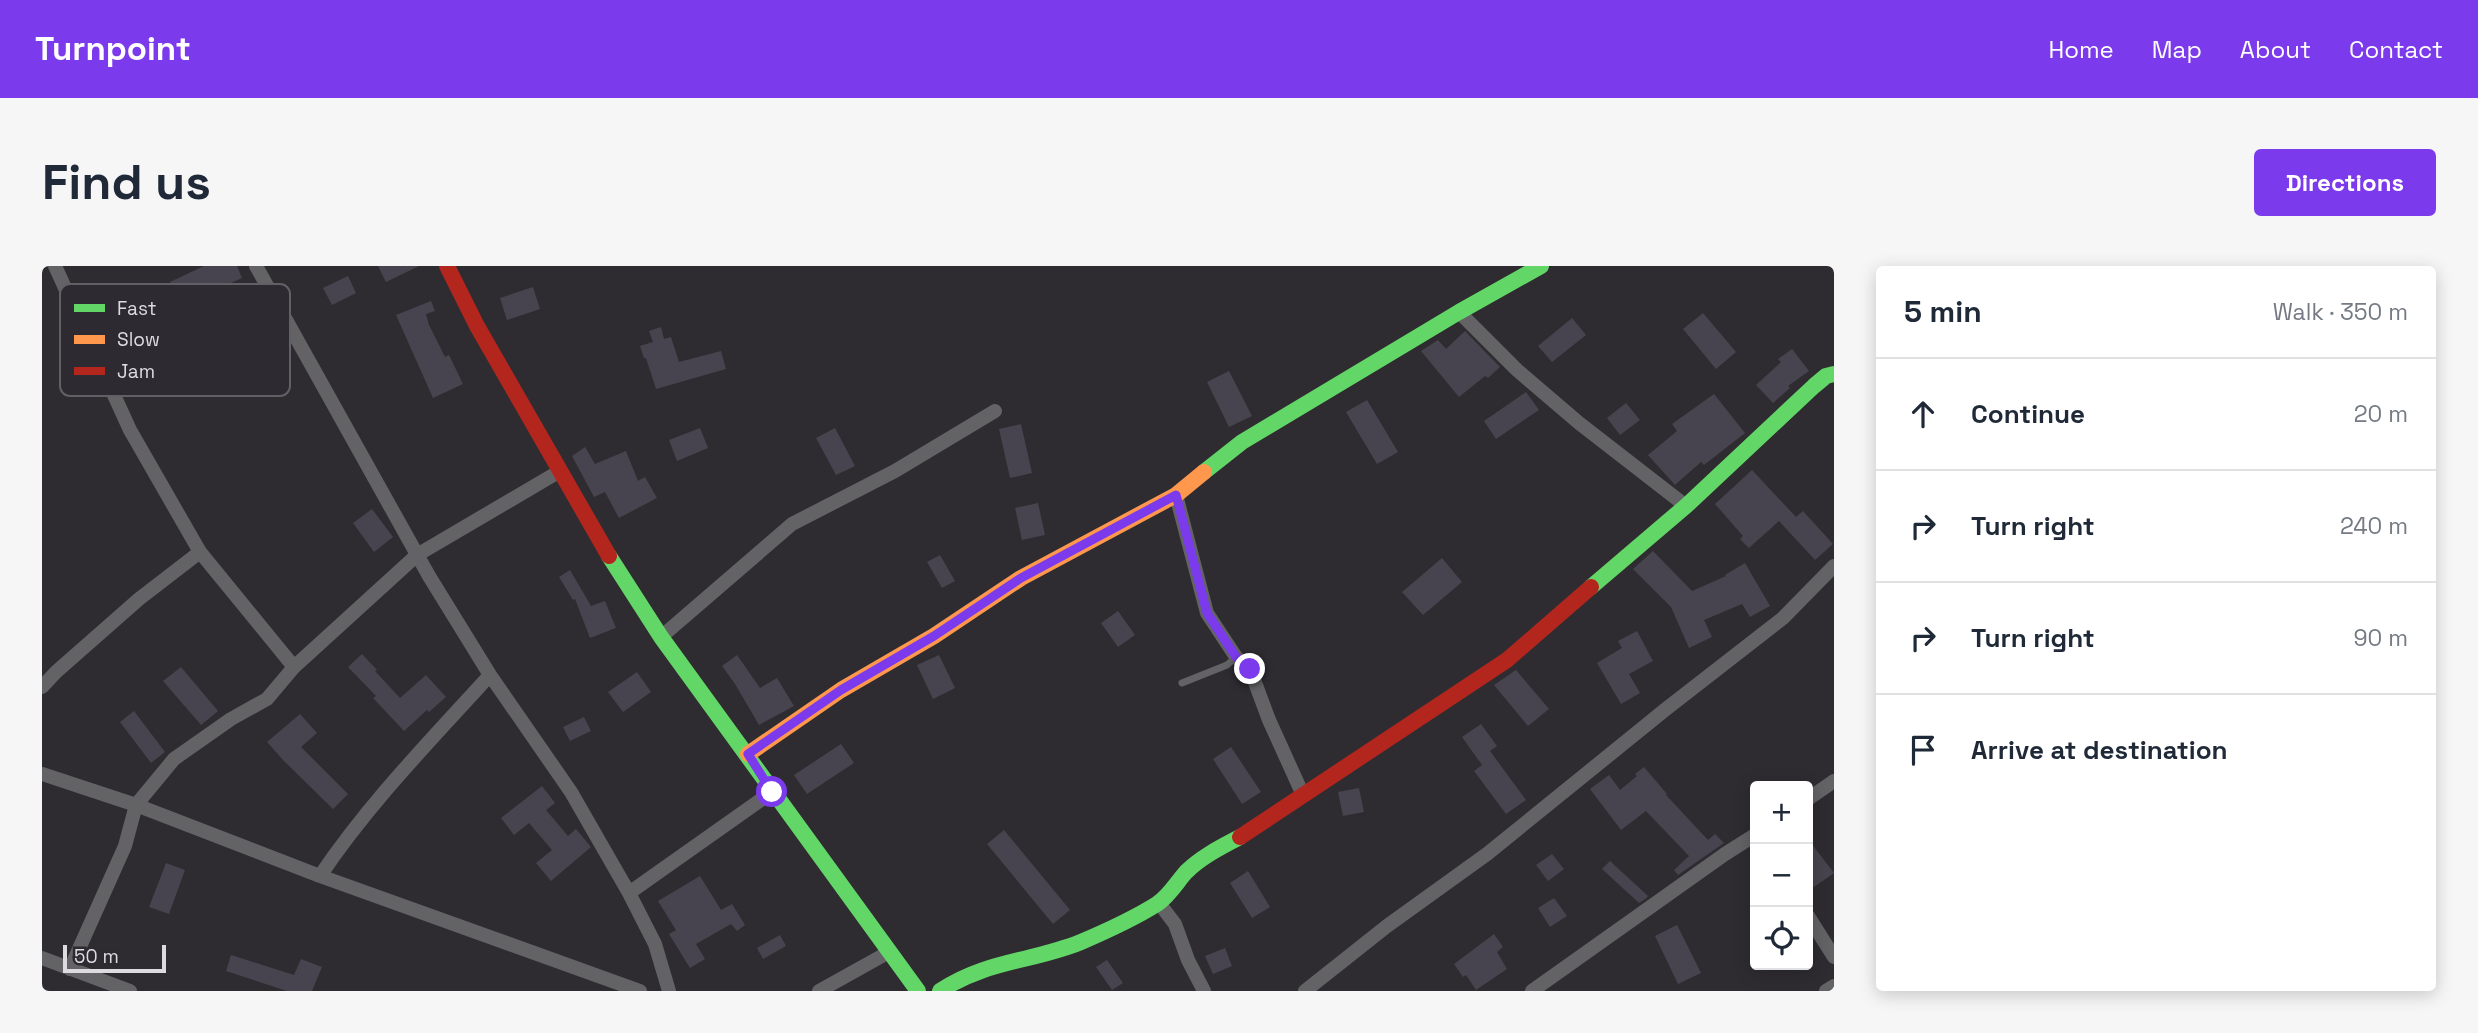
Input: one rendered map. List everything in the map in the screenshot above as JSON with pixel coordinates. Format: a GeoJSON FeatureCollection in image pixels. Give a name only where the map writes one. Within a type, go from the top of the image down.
{"type":"FeatureCollection","features":[{"type":"Feature","properties":{"kind":"street"},"geometry":{"type":"LineString","coordinates":[[55,266],[63,284]]}},
{"type":"Feature","properties":{"kind":"street"},"geometry":{"type":"LineString","coordinates":[[256,266],[266,284]]}},
{"type":"Feature","properties":{"kind":"street"},"geometry":{"type":"LineString","coordinates":[[447,266],[477,326],[619,573],[661,637],[918,991]]}},
{"type":"Feature","properties":{"kind":"street"},"geometry":{"type":"LineString","coordinates":[[748,754],[841,690],[934,636],[1021,578],[1176,495],[1242,442],[1541,266]]}},
{"type":"Feature","properties":{"kind":"street"},"geometry":{"type":"LineString","coordinates":[[1459,312],[1517,370],[1578,423],[1686,506]]}},
{"type":"Feature","properties":{"kind":"street"},"geometry":{"type":"LineString","coordinates":[[290,327],[417,555],[490,675],[571,792],[629,892],[655,944],[669,991]]}},
{"type":"Feature","properties":{"kind":"street"},"geometry":{"type":"LineString","coordinates":[[940,991],[960,978],[998,964],[1048,953],[1080,942],[1159,904],[1188,870],[1216,850],[1254,830],[1507,660],[1686,506],[1814,386],[1826,376],[1834,374]]}},
{"type":"Feature","properties":{"kind":"street"},"geometry":{"type":"LineString","coordinates":[[114,396],[130,430],[200,552],[295,667]]}},
{"type":"Feature","properties":{"kind":"street"},"geometry":{"type":"LineString","coordinates":[[661,637],[792,524],[895,471],[995,411]]}},
{"type":"Feature","properties":{"kind":"street"},"geometry":{"type":"LineString","coordinates":[[70,969],[125,846],[136,805],[174,759],[231,719],[267,699],[295,667],[417,555],[560,471]]}},
{"type":"Feature","properties":{"kind":"street"},"geometry":{"type":"LineString","coordinates":[[1176,495],[1207,613],[1236,657],[1250,669],[1269,720],[1303,795]]}},
{"type":"Feature","properties":{"kind":"street"},"geometry":{"type":"LineString","coordinates":[[42,687],[55,672],[139,599],[200,552]]}},
{"type":"Feature","properties":{"kind":"street"},"geometry":{"type":"LineString","coordinates":[[1305,991],[1387,926],[1487,854],[1783,618],[1834,566]]}},
{"type":"Feature","properties":{"kind":"street"},"geometry":{"type":"LineString","coordinates":[[320,876],[346,838],[379,798],[490,675]]}},
{"type":"Feature","properties":{"kind":"street"},"geometry":{"type":"LineString","coordinates":[[42,774],[136,805],[320,876],[640,991]]}},
{"type":"Feature","properties":{"kind":"street"},"geometry":{"type":"LineString","coordinates":[[1813,796],[1834,781]]}},
{"type":"Feature","properties":{"kind":"street"},"geometry":{"type":"LineString","coordinates":[[629,892],[772,792]]}},
{"type":"Feature","properties":{"kind":"street"},"geometry":{"type":"LineString","coordinates":[[1532,991],[1750,838]]}},
{"type":"Feature","properties":{"kind":"street"},"geometry":{"type":"LineString","coordinates":[[1159,904],[1175,924],[1203,991]]}},
{"type":"Feature","properties":{"kind":"street"},"geometry":{"type":"LineString","coordinates":[[1813,924],[1834,957]]}},
{"type":"Feature","properties":{"kind":"street"},"geometry":{"type":"LineString","coordinates":[[819,991],[889,952]]}},
{"type":"Feature","properties":{"kind":"street"},"geometry":{"type":"LineString","coordinates":[[42,958],[130,991]]}},
{"type":"Feature","properties":{"kind":"street"},"geometry":{"type":"LineString","coordinates":[[1826,991],[1834,986]]}},
{"type":"Feature","properties":{"kind":"lane"},"geometry":{"type":"LineString","coordinates":[[1182,683],[1227,665],[1236,657]]}},
{"type":"Feature","properties":{"kind":"building"},"geometry":{"type":"Polygon","coordinates":[[[204,266],[237,266],[242,278],[229,284],[170,282],[204,266]]]}},
{"type":"Feature","properties":{"kind":"building"},"geometry":{"type":"Polygon","coordinates":[[[378,266],[419,266],[386,282],[378,266]]]}},
{"type":"Feature","properties":{"kind":"building"},"geometry":{"type":"Polygon","coordinates":[[[348,276],[356,293],[332,305],[323,288],[348,276]]]}},
{"type":"Feature","properties":{"kind":"building"},"geometry":{"type":"Polygon","coordinates":[[[533,287],[540,309],[507,320],[500,298],[533,287]]]}},
{"type":"Feature","properties":{"kind":"building"},"geometry":{"type":"Polygon","coordinates":[[[431,301],[435,311],[426,314],[429,325],[445,357],[449,355],[463,384],[433,398],[396,315],[431,301]]]}},
{"type":"Feature","properties":{"kind":"building"},"geometry":{"type":"Polygon","coordinates":[[[1703,313],[1736,352],[1716,369],[1683,329],[1703,313]]]}},
{"type":"Feature","properties":{"kind":"building"},"geometry":{"type":"Polygon","coordinates":[[[1572,318],[1586,335],[1552,362],[1538,346],[1572,318]]]}},
{"type":"Feature","properties":{"kind":"building"},"geometry":{"type":"Polygon","coordinates":[[[661,327],[664,339],[671,337],[679,362],[721,351],[726,369],[656,389],[640,346],[653,342],[649,331],[661,327]]]}},
{"type":"Feature","properties":{"kind":"building"},"geometry":{"type":"Polygon","coordinates":[[[1465,331],[1500,367],[1459,397],[1421,351],[1438,340],[1446,349],[1465,331]]]}},
{"type":"Feature","properties":{"kind":"building"},"geometry":{"type":"Polygon","coordinates":[[[1792,349],[1809,371],[1788,386],[1790,388],[1773,403],[1756,385],[1781,362],[1778,359],[1792,349]]]}},
{"type":"Feature","properties":{"kind":"building"},"geometry":{"type":"Polygon","coordinates":[[[1229,371],[1252,416],[1229,427],[1207,382],[1229,371]]]}},
{"type":"Feature","properties":{"kind":"building"},"geometry":{"type":"Polygon","coordinates":[[[1526,392],[1539,410],[1496,439],[1484,421],[1526,392]]]}},
{"type":"Feature","properties":{"kind":"building"},"geometry":{"type":"Polygon","coordinates":[[[1714,394],[1745,433],[1704,465],[1701,462],[1675,485],[1648,455],[1677,431],[1672,424],[1714,394]]]}},
{"type":"Feature","properties":{"kind":"building"},"geometry":{"type":"Polygon","coordinates":[[[1367,400],[1398,452],[1377,464],[1346,412],[1367,400]]]}},
{"type":"Feature","properties":{"kind":"building"},"geometry":{"type":"Polygon","coordinates":[[[1626,403],[1640,420],[1620,435],[1607,418],[1626,403]]]}},
{"type":"Feature","properties":{"kind":"building"},"geometry":{"type":"Polygon","coordinates":[[[1021,424],[1032,473],[1010,478],[999,429],[1021,424]]]}},
{"type":"Feature","properties":{"kind":"building"},"geometry":{"type":"Polygon","coordinates":[[[700,428],[708,448],[677,461],[669,440],[700,428]]]}},
{"type":"Feature","properties":{"kind":"building"},"geometry":{"type":"Polygon","coordinates":[[[835,428],[855,466],[836,475],[816,438],[835,428]]]}},
{"type":"Feature","properties":{"kind":"building"},"geometry":{"type":"Polygon","coordinates":[[[585,447],[595,464],[626,451],[638,481],[645,477],[657,498],[619,518],[605,492],[594,497],[572,456],[585,447]]]}},
{"type":"Feature","properties":{"kind":"building"},"geometry":{"type":"Polygon","coordinates":[[[1752,470],[1796,517],[1803,511],[1833,544],[1815,560],[1779,521],[1749,548],[1740,539],[1743,536],[1715,504],[1752,470]]]}},
{"type":"Feature","properties":{"kind":"building"},"geometry":{"type":"Polygon","coordinates":[[[1038,503],[1045,535],[1022,540],[1015,508],[1038,503]]]}},
{"type":"Feature","properties":{"kind":"building"},"geometry":{"type":"Polygon","coordinates":[[[372,509],[393,537],[374,552],[353,523],[372,509]]]}},
{"type":"Feature","properties":{"kind":"building"},"geometry":{"type":"Polygon","coordinates":[[[1653,551],[1692,591],[1726,576],[1745,563],[1770,606],[1750,617],[1742,604],[1704,620],[1712,637],[1689,648],[1671,607],[1633,569],[1653,551]]]}},
{"type":"Feature","properties":{"kind":"building"},"geometry":{"type":"Polygon","coordinates":[[[940,555],[955,581],[942,588],[927,562],[940,555]]]}},
{"type":"Feature","properties":{"kind":"building"},"geometry":{"type":"Polygon","coordinates":[[[1442,558],[1462,582],[1423,615],[1402,592],[1442,558]]]}},
{"type":"Feature","properties":{"kind":"building"},"geometry":{"type":"Polygon","coordinates":[[[570,570],[591,606],[605,601],[616,628],[590,638],[575,599],[573,600],[559,577],[570,570]]]}},
{"type":"Feature","properties":{"kind":"building"},"geometry":{"type":"Polygon","coordinates":[[[1118,611],[1135,635],[1118,647],[1101,623],[1118,611]]]}},
{"type":"Feature","properties":{"kind":"building"},"geometry":{"type":"Polygon","coordinates":[[[1637,631],[1653,661],[1629,674],[1640,693],[1621,704],[1597,663],[1622,648],[1618,641],[1637,631]]]}},
{"type":"Feature","properties":{"kind":"building"},"geometry":{"type":"Polygon","coordinates":[[[362,654],[400,698],[426,675],[446,697],[404,731],[348,667],[362,654]]]}},
{"type":"Feature","properties":{"kind":"building"},"geometry":{"type":"Polygon","coordinates":[[[737,655],[760,688],[777,678],[794,706],[759,725],[722,666],[737,655]]]}},
{"type":"Feature","properties":{"kind":"building"},"geometry":{"type":"Polygon","coordinates":[[[939,655],[955,688],[933,699],[917,665],[939,655]]]}},
{"type":"Feature","properties":{"kind":"building"},"geometry":{"type":"Polygon","coordinates":[[[181,667],[218,711],[201,725],[163,681],[181,667]]]}},
{"type":"Feature","properties":{"kind":"building"},"geometry":{"type":"Polygon","coordinates":[[[1516,670],[1549,709],[1528,726],[1494,685],[1516,670]]]}},
{"type":"Feature","properties":{"kind":"building"},"geometry":{"type":"Polygon","coordinates":[[[637,672],[651,692],[623,712],[608,692],[637,672]]]}},
{"type":"Feature","properties":{"kind":"building"},"geometry":{"type":"Polygon","coordinates":[[[134,711],[165,752],[151,763],[120,722],[134,711]]]}},
{"type":"Feature","properties":{"kind":"building"},"geometry":{"type":"Polygon","coordinates":[[[300,714],[317,733],[301,747],[348,794],[333,809],[267,742],[300,714]]]}},
{"type":"Feature","properties":{"kind":"building"},"geometry":{"type":"Polygon","coordinates":[[[584,717],[591,731],[570,741],[563,727],[584,717]]]}},
{"type":"Feature","properties":{"kind":"building"},"geometry":{"type":"Polygon","coordinates":[[[1481,724],[1497,746],[1490,751],[1526,800],[1506,814],[1474,771],[1482,765],[1462,737],[1481,724]]]}},
{"type":"Feature","properties":{"kind":"building"},"geometry":{"type":"Polygon","coordinates":[[[841,744],[854,763],[807,794],[794,775],[841,744]]]}},
{"type":"Feature","properties":{"kind":"building"},"geometry":{"type":"Polygon","coordinates":[[[1231,747],[1261,792],[1242,804],[1213,759],[1231,747]]]}},
{"type":"Feature","properties":{"kind":"building"},"geometry":{"type":"Polygon","coordinates":[[[1644,767],[1708,840],[1715,834],[1724,843],[1678,875],[1674,870],[1689,856],[1646,811],[1621,830],[1590,789],[1609,775],[1620,790],[1644,767]]]}},
{"type":"Feature","properties":{"kind":"building"},"geometry":{"type":"Polygon","coordinates":[[[542,786],[555,803],[546,810],[568,836],[576,829],[591,847],[551,881],[536,863],[552,850],[529,823],[514,835],[501,818],[542,786]]]}},
{"type":"Feature","properties":{"kind":"building"},"geometry":{"type":"Polygon","coordinates":[[[1359,788],[1364,812],[1343,816],[1338,792],[1359,788]]]}},
{"type":"Feature","properties":{"kind":"building"},"geometry":{"type":"Polygon","coordinates":[[[1004,830],[1070,910],[1053,924],[987,844],[1004,830]]]}},
{"type":"Feature","properties":{"kind":"building"},"geometry":{"type":"Polygon","coordinates":[[[1813,846],[1834,873],[1813,886],[1813,846]]]}},
{"type":"Feature","properties":{"kind":"building"},"geometry":{"type":"Polygon","coordinates":[[[1552,854],[1564,869],[1548,881],[1536,865],[1552,854]]]}},
{"type":"Feature","properties":{"kind":"building"},"geometry":{"type":"Polygon","coordinates":[[[1610,861],[1648,896],[1645,899],[1639,903],[1602,869],[1610,861]]]}},
{"type":"Feature","properties":{"kind":"building"},"geometry":{"type":"Polygon","coordinates":[[[166,863],[185,870],[169,914],[149,907],[166,863]]]}},
{"type":"Feature","properties":{"kind":"building"},"geometry":{"type":"Polygon","coordinates":[[[1248,871],[1270,907],[1252,918],[1230,883],[1248,871]]]}},
{"type":"Feature","properties":{"kind":"building"},"geometry":{"type":"Polygon","coordinates":[[[700,876],[721,910],[732,904],[745,925],[737,931],[731,924],[696,944],[705,959],[690,968],[669,934],[676,930],[658,901],[700,876]]]}},
{"type":"Feature","properties":{"kind":"building"},"geometry":{"type":"Polygon","coordinates":[[[1554,898],[1567,916],[1550,927],[1538,908],[1554,898]]]}},
{"type":"Feature","properties":{"kind":"building"},"geometry":{"type":"Polygon","coordinates":[[[1677,925],[1701,973],[1678,984],[1655,936],[1677,925]]]}},
{"type":"Feature","properties":{"kind":"building"},"geometry":{"type":"Polygon","coordinates":[[[1494,934],[1503,947],[1497,952],[1507,969],[1476,990],[1454,964],[1494,934]]]}},
{"type":"Feature","properties":{"kind":"building"},"geometry":{"type":"Polygon","coordinates":[[[780,935],[786,946],[763,959],[757,948],[780,935]]]}},
{"type":"Feature","properties":{"kind":"building"},"geometry":{"type":"Polygon","coordinates":[[[1225,948],[1232,966],[1213,974],[1205,956],[1225,948]]]}},
{"type":"Feature","properties":{"kind":"building"},"geometry":{"type":"Polygon","coordinates":[[[231,955],[294,975],[301,959],[322,967],[312,991],[287,991],[226,971],[231,955]]]}},
{"type":"Feature","properties":{"kind":"building"},"geometry":{"type":"Polygon","coordinates":[[[1107,960],[1123,983],[1112,990],[1096,967],[1107,960]]]}},
{"type":"Feature","properties":{"kind":"traffic: fast"},"geometry":{"type":"LineString","coordinates":[[1204,472],[1242,442],[1541,266]]}},
{"type":"Feature","properties":{"kind":"traffic: fast"},"geometry":{"type":"LineString","coordinates":[[1591,587],[1686,506],[1814,386],[1826,376],[1834,374]]}},
{"type":"Feature","properties":{"kind":"traffic: fast"},"geometry":{"type":"LineString","coordinates":[[609,556],[661,637],[918,991]]}},
{"type":"Feature","properties":{"kind":"traffic: fast"},"geometry":{"type":"LineString","coordinates":[[940,991],[975,973],[1063,949],[1130,919],[1161,901],[1198,862],[1240,837]]}},
{"type":"Feature","properties":{"kind":"traffic: slow"},"geometry":{"type":"LineString","coordinates":[[748,754],[841,690],[934,636],[1021,578],[1176,495],[1204,472]]}},
{"type":"Feature","properties":{"kind":"traffic: jam"},"geometry":{"type":"LineString","coordinates":[[447,266],[477,326],[609,556]]}},
{"type":"Feature","properties":{"kind":"traffic: jam"},"geometry":{"type":"LineString","coordinates":[[1240,837],[1507,660],[1591,587]]}},
{"type":"Feature","properties":{"kind":"route"},"geometry":{"type":"LineString","coordinates":[[772,792],[748,754],[841,690],[934,636],[1021,578],[1176,495],[1207,613],[1236,657],[1250,669]]}}]}
